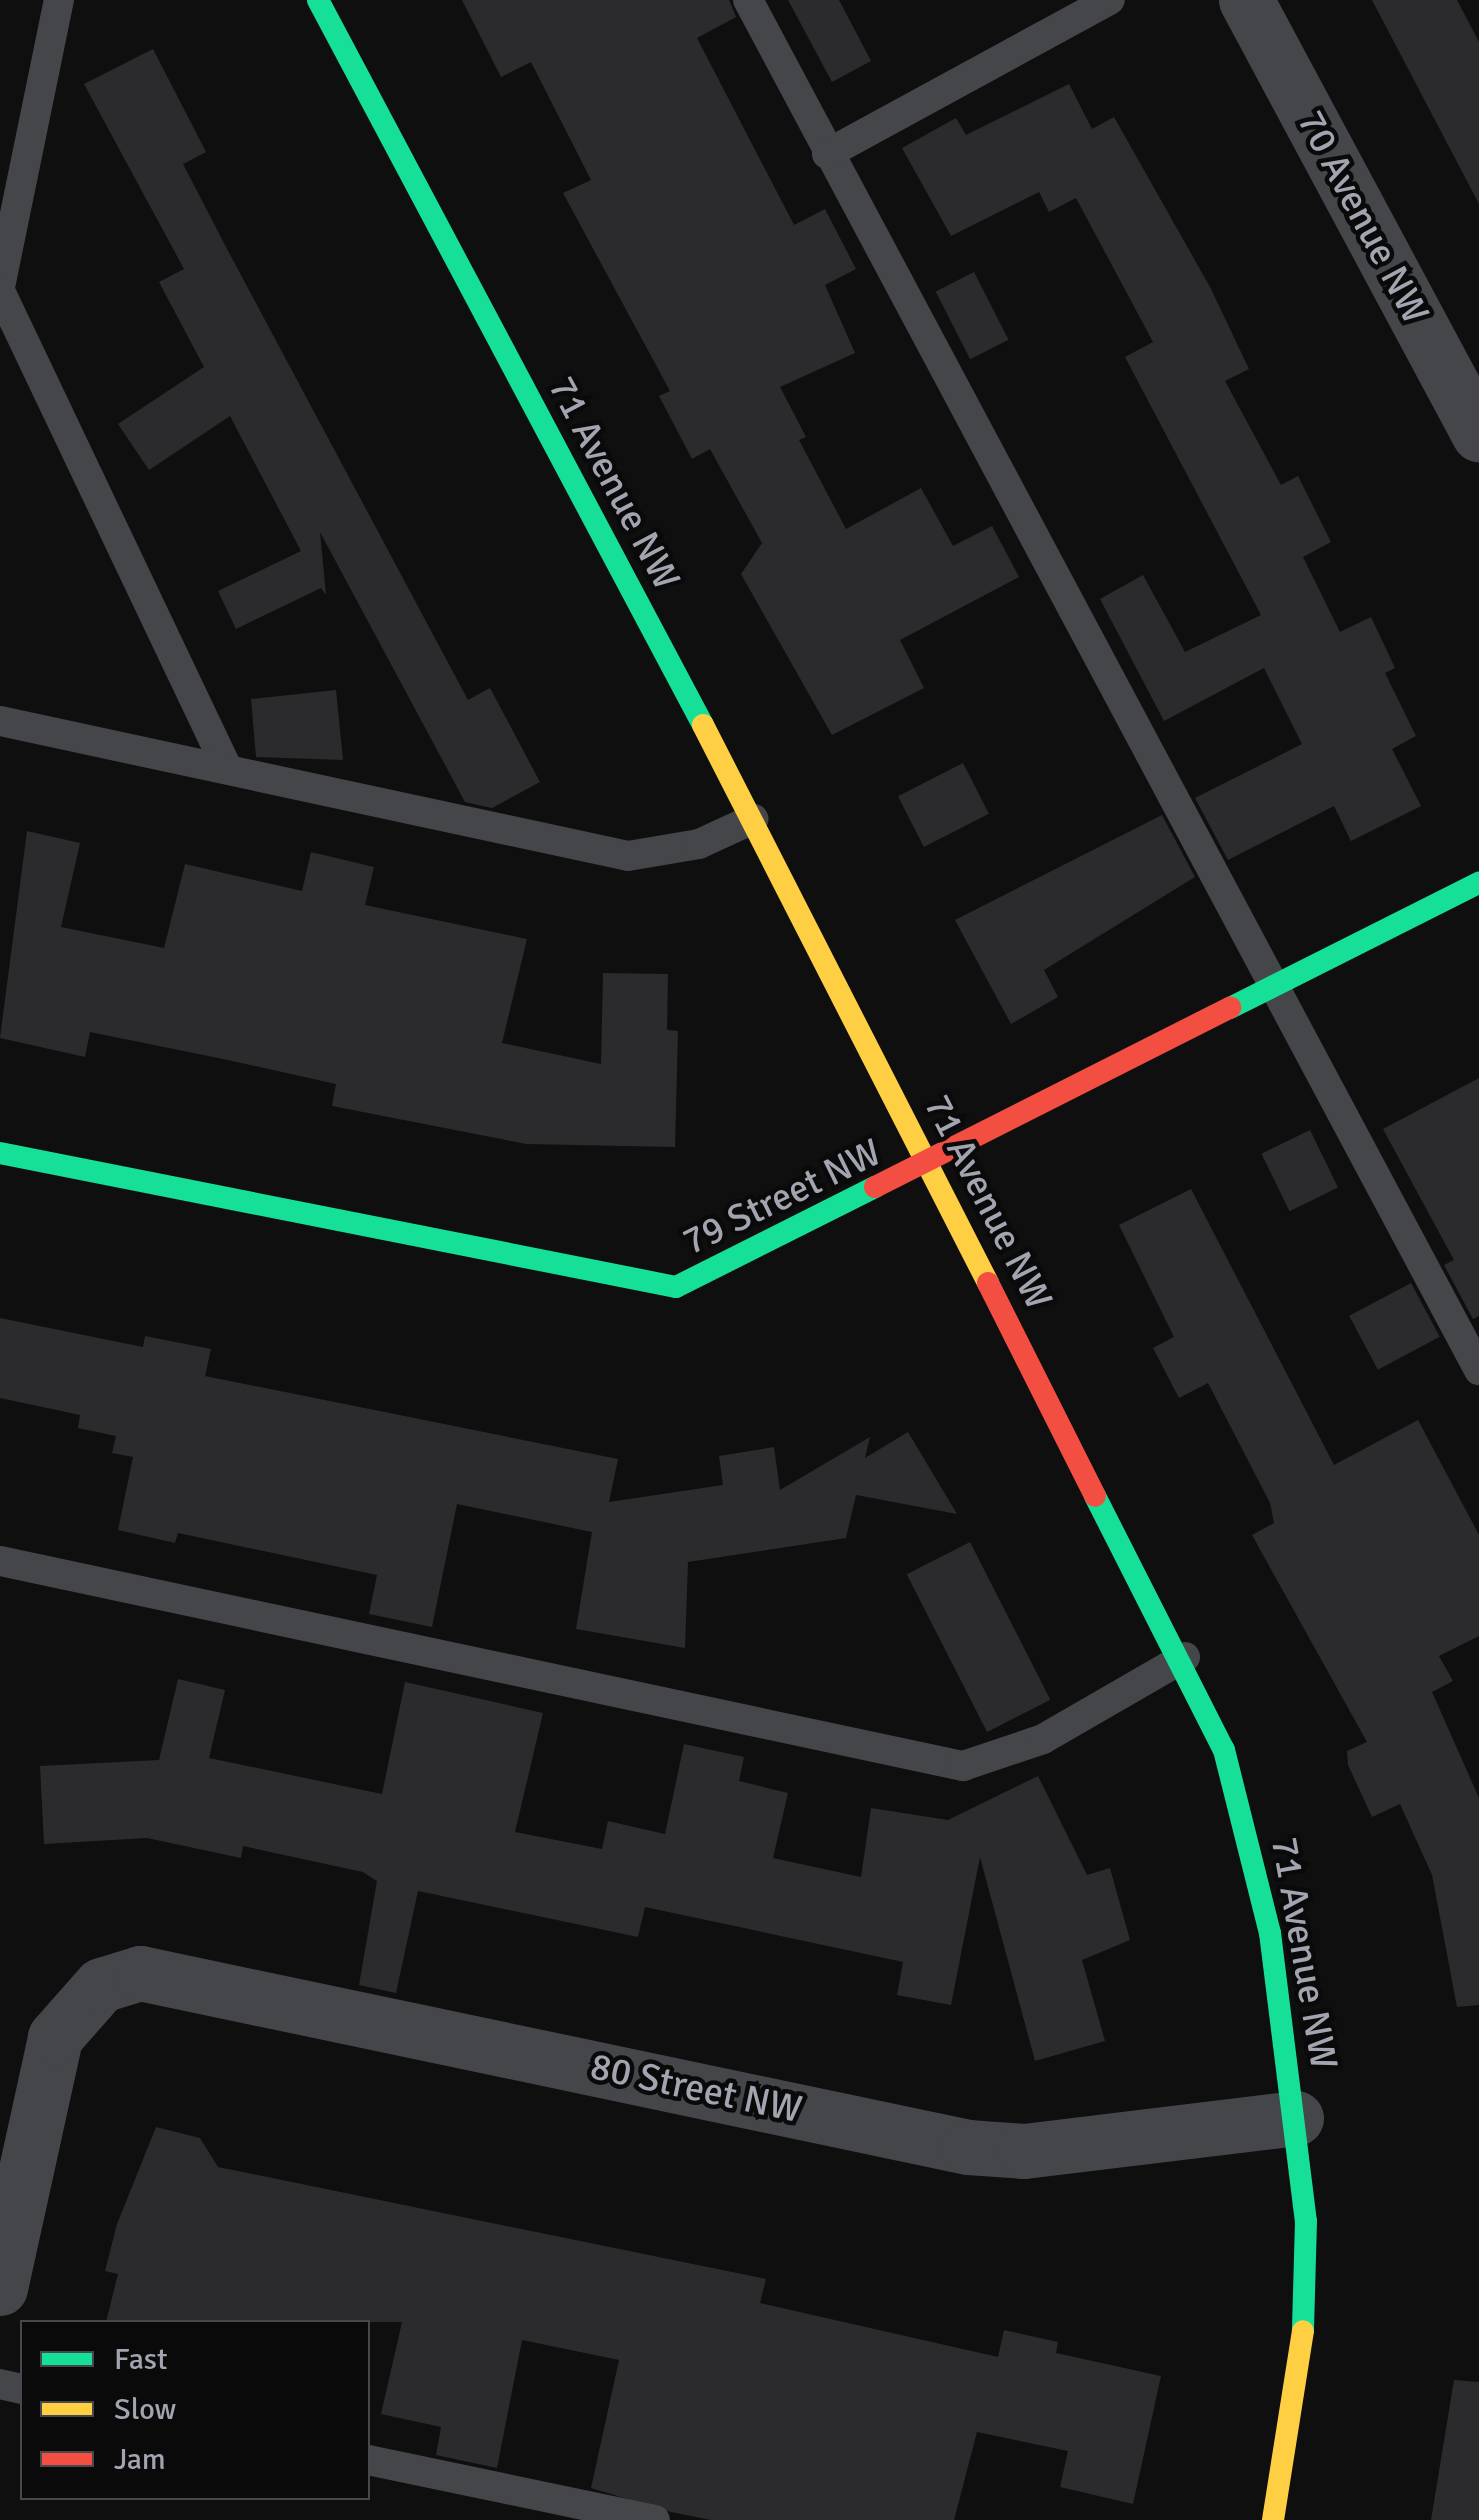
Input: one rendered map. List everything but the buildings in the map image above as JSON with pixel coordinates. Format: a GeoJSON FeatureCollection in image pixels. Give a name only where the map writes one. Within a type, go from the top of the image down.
{"type":"FeatureCollection","features":[{"type":"Feature","properties":{"kind":"street","name":"71 Avenue NW"},"geometry":{"type":"LineString","coordinates":[[318,0],[754,819],[928,1164],[1185,1657],[1254,1849],[1296,2118],[1303,2338],[1273,2520]]}},
{"type":"Feature","properties":{"kind":"street","name":"70 Avenue NW"},"geometry":{"type":"LineString","coordinates":[[1246,0],[1479,435]]}},
{"type":"Feature","properties":{"kind":"street","name":"79 Street NW"},"geometry":{"type":"LineString","coordinates":[[0,1153],[676,1287],[1276,989],[1479,883]]}},
{"type":"Feature","properties":{"kind":"street","name":"80 Street NW"},"geometry":{"type":"LineString","coordinates":[[0,2288],[55,2037],[101,1985],[140,1973],[181,1975],[968,2147],[1024,2151],[1296,2118]]}},
{"type":"Feature","properties":{"kind":"lane"},"geometry":{"type":"LineString","coordinates":[[59,0],[0,289],[227,768]]}},
{"type":"Feature","properties":{"kind":"lane"},"geometry":{"type":"LineString","coordinates":[[748,0],[1479,1370]]}},
{"type":"Feature","properties":{"kind":"lane"},"geometry":{"type":"LineString","coordinates":[[827,154],[1110,0]]}},
{"type":"Feature","properties":{"kind":"lane"},"geometry":{"type":"LineString","coordinates":[[0,720],[628,856],[699,844],[754,819]]}},
{"type":"Feature","properties":{"kind":"lane"},"geometry":{"type":"LineString","coordinates":[[0,1561],[963,1766],[1044,1739],[1185,1657]]}},
{"type":"Feature","properties":{"kind":"lane"},"geometry":{"type":"LineString","coordinates":[[370,2460],[655,2520]]}},
{"type":"Feature","properties":{"kind":"traffic: fast"},"geometry":{"type":"LineString","coordinates":[[318,0],[703,725]]}},
{"type":"Feature","properties":{"kind":"traffic: fast"},"geometry":{"type":"LineString","coordinates":[[1230,1008],[1479,883]]}},
{"type":"Feature","properties":{"kind":"traffic: fast"},"geometry":{"type":"LineString","coordinates":[[0,1153],[676,1287],[875,1187]]}},
{"type":"Feature","properties":{"kind":"traffic: fast"},"geometry":{"type":"LineString","coordinates":[[1095,1496],[1224,1750],[1270,1933],[1306,2221],[1303,2331]]}},
{"type":"Feature","properties":{"kind":"traffic: slow"},"geometry":{"type":"LineString","coordinates":[[703,725],[988,1283]]}},
{"type":"Feature","properties":{"kind":"traffic: slow"},"geometry":{"type":"LineString","coordinates":[[1273,2520],[1303,2331]]}},
{"type":"Feature","properties":{"kind":"traffic: jam"},"geometry":{"type":"LineString","coordinates":[[875,1187],[1230,1008]]}},
{"type":"Feature","properties":{"kind":"traffic: jam"},"geometry":{"type":"LineString","coordinates":[[988,1283],[1095,1496]]}}]}
